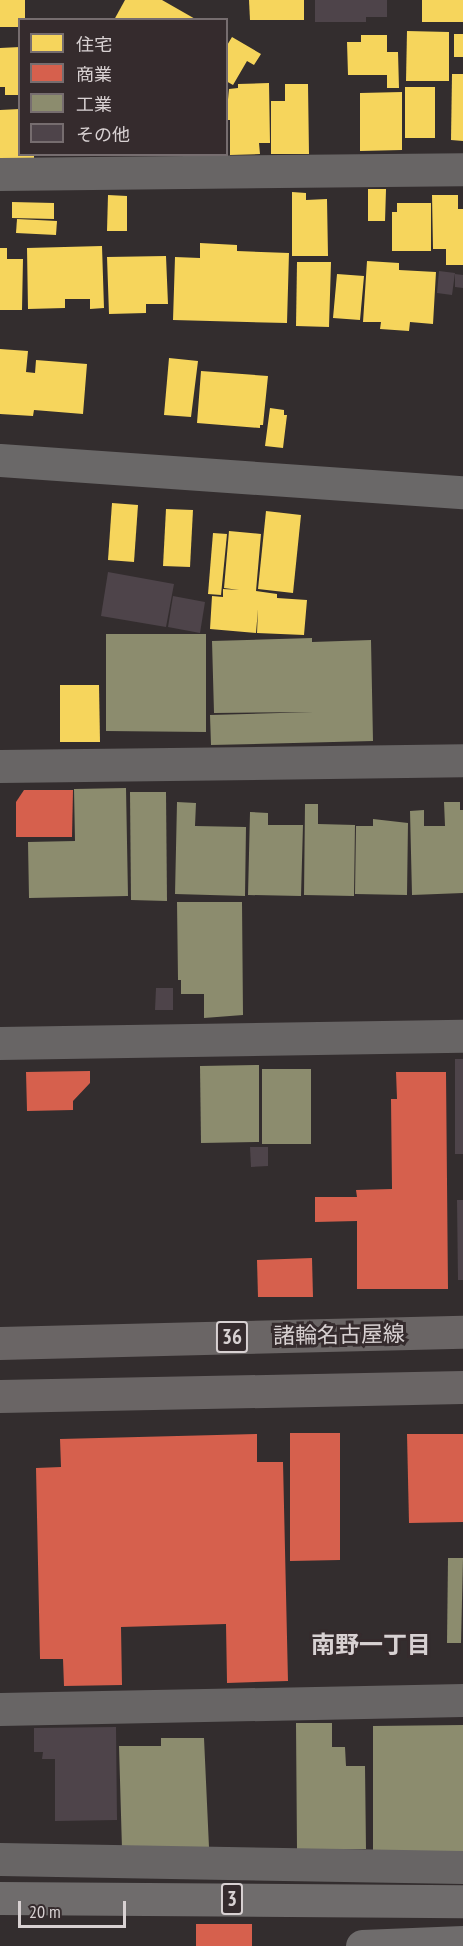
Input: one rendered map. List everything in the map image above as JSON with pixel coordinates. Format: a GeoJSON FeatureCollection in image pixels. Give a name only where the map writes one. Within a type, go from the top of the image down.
{"type":"FeatureCollection","features":[{"type":"Feature","properties":{"kind":"highway","name":"3"},"geometry":{"type":"LineString","coordinates":[[0,1898],[463,1901]]}},
{"type":"Feature","properties":{"kind":"highway"},"geometry":{"type":"LineString","coordinates":[[362,1946],[463,1942]]}},
{"type":"Feature","properties":{"kind":"main road","name":"諸輪名古屋線"},"geometry":{"type":"LineString","coordinates":[[0,1343],[463,1332]]}},
{"type":"Feature","properties":{"kind":"main road"},"geometry":{"type":"LineString","coordinates":[[0,1396],[463,1387]]}},
{"type":"Feature","properties":{"kind":"street"},"geometry":{"type":"LineString","coordinates":[[0,174],[463,169]]}},
{"type":"Feature","properties":{"kind":"street"},"geometry":{"type":"LineString","coordinates":[[0,460],[463,492]]}},
{"type":"Feature","properties":{"kind":"street"},"geometry":{"type":"LineString","coordinates":[[0,766],[463,760]]}},
{"type":"Feature","properties":{"kind":"street"},"geometry":{"type":"LineString","coordinates":[[0,1043],[463,1036]]}},
{"type":"Feature","properties":{"kind":"street"},"geometry":{"type":"LineString","coordinates":[[0,1709],[463,1700]]}},
{"type":"Feature","properties":{"kind":"street"},"geometry":{"type":"LineString","coordinates":[[0,1859],[463,1867]]}},
{"type":"Feature","properties":{"kind":"building: 住宅"},"geometry":{"type":"Polygon","coordinates":[[[0,0],[25,0],[25,18],[18,18],[18,27],[0,27],[0,0]]]}},
{"type":"Feature","properties":{"kind":"building: 住宅"},"geometry":{"type":"Polygon","coordinates":[[[125,0],[162,0],[194,18],[115,18],[125,0]]]}},
{"type":"Feature","properties":{"kind":"building: 住宅"},"geometry":{"type":"Polygon","coordinates":[[[249,0],[304,0],[304,20],[250,20],[249,0]]]}},
{"type":"Feature","properties":{"kind":"building: 住宅"},"geometry":{"type":"Polygon","coordinates":[[[422,0],[463,0],[463,22],[422,22],[422,0]]]}},
{"type":"Feature","properties":{"kind":"building: 住宅"},"geometry":{"type":"Polygon","coordinates":[[[407,31],[449,32],[449,81],[406,81],[407,31]]]}},
{"type":"Feature","properties":{"kind":"building: 住宅"},"geometry":{"type":"Polygon","coordinates":[[[454,34],[463,34],[463,57],[454,57],[454,34]]]}},
{"type":"Feature","properties":{"kind":"building: 住宅"},"geometry":{"type":"Polygon","coordinates":[[[361,35],[387,35],[387,52],[398,52],[399,88],[387,88],[387,75],[348,75],[347,42],[361,42],[361,35]]]}},
{"type":"Feature","properties":{"kind":"building: 住宅"},"geometry":{"type":"Polygon","coordinates":[[[232,37],[261,54],[254,65],[247,61],[233,85],[228,82],[228,44],[232,37]]]}},
{"type":"Feature","properties":{"kind":"building: 住宅"},"geometry":{"type":"Polygon","coordinates":[[[18,47],[18,95],[5,95],[5,87],[0,87],[0,48],[18,47]]]}},
{"type":"Feature","properties":{"kind":"building: 住宅"},"geometry":{"type":"Polygon","coordinates":[[[452,74],[463,74],[463,141],[451,140],[452,74]]]}},
{"type":"Feature","properties":{"kind":"building: 住宅"},"geometry":{"type":"Polygon","coordinates":[[[269,83],[270,143],[259,143],[260,154],[230,155],[229,89],[238,88],[238,84],[269,83]]]}},
{"type":"Feature","properties":{"kind":"building: 住宅"},"geometry":{"type":"Polygon","coordinates":[[[285,84],[308,84],[309,154],[271,154],[271,101],[285,101],[285,84]]]}},
{"type":"Feature","properties":{"kind":"building: 住宅"},"geometry":{"type":"Polygon","coordinates":[[[405,87],[435,87],[435,138],[405,138],[405,87]]]}},
{"type":"Feature","properties":{"kind":"building: 住宅"},"geometry":{"type":"Polygon","coordinates":[[[402,92],[402,150],[360,151],[360,93],[402,92]]]}},
{"type":"Feature","properties":{"kind":"building: 住宅"},"geometry":{"type":"Polygon","coordinates":[[[18,109],[18,156],[34,156],[34,159],[0,159],[0,110],[18,109]]]}},
{"type":"Feature","properties":{"kind":"building: 住宅"},"geometry":{"type":"Polygon","coordinates":[[[368,189],[386,189],[385,221],[368,221],[368,189]]]}},
{"type":"Feature","properties":{"kind":"building: 住宅"},"geometry":{"type":"Polygon","coordinates":[[[292,192],[306,193],[306,200],[327,199],[328,256],[292,256],[292,192]]]}},
{"type":"Feature","properties":{"kind":"building: 住宅"},"geometry":{"type":"Polygon","coordinates":[[[108,195],[127,196],[127,231],[107,231],[108,195]]]}},
{"type":"Feature","properties":{"kind":"building: 住宅"},"geometry":{"type":"Polygon","coordinates":[[[432,195],[458,195],[458,209],[463,209],[463,265],[446,265],[446,249],[433,249],[432,195]]]}},
{"type":"Feature","properties":{"kind":"building: 住宅"},"geometry":{"type":"Polygon","coordinates":[[[12,202],[54,203],[54,219],[12,218],[12,202]]]}},
{"type":"Feature","properties":{"kind":"building: 住宅"},"geometry":{"type":"Polygon","coordinates":[[[397,203],[431,203],[431,251],[392,251],[392,212],[397,212],[397,203]]]}},
{"type":"Feature","properties":{"kind":"building: 住宅"},"geometry":{"type":"Polygon","coordinates":[[[17,219],[57,221],[56,235],[16,233],[17,219]]]}},
{"type":"Feature","properties":{"kind":"building: 住宅"},"geometry":{"type":"Polygon","coordinates":[[[200,243],[237,245],[237,251],[289,253],[287,323],[173,320],[175,257],[200,258],[200,243]]]}},
{"type":"Feature","properties":{"kind":"building: 住宅"},"geometry":{"type":"Polygon","coordinates":[[[102,246],[104,308],[90,309],[90,299],[65,299],[65,308],[28,309],[27,248],[102,246]]]}},
{"type":"Feature","properties":{"kind":"building: 住宅"},"geometry":{"type":"Polygon","coordinates":[[[0,248],[7,248],[7,259],[23,259],[22,310],[0,310],[0,248]]]}},
{"type":"Feature","properties":{"kind":"building: 住宅"},"geometry":{"type":"Polygon","coordinates":[[[166,256],[168,304],[146,304],[146,313],[109,314],[107,257],[166,256]]]}},
{"type":"Feature","properties":{"kind":"building: 住宅"},"geometry":{"type":"Polygon","coordinates":[[[367,261],[399,263],[399,270],[436,272],[433,324],[410,322],[409,331],[380,329],[381,322],[363,322],[367,261]]]}},
{"type":"Feature","properties":{"kind":"building: 住宅"},"geometry":{"type":"Polygon","coordinates":[[[297,262],[331,262],[329,327],[296,326],[297,262]]]}},
{"type":"Feature","properties":{"kind":"building: 住宅"},"geometry":{"type":"Polygon","coordinates":[[[337,274],[364,276],[360,320],[333,318],[337,274]]]}},
{"type":"Feature","properties":{"kind":"building: 住宅"},"geometry":{"type":"Polygon","coordinates":[[[0,349],[28,351],[26,372],[35,373],[36,360],[87,364],[83,414],[34,410],[33,416],[0,414],[0,349]]]}},
{"type":"Feature","properties":{"kind":"building: 住宅"},"geometry":{"type":"Polygon","coordinates":[[[169,358],[198,361],[191,417],[164,415],[169,358]]]}},
{"type":"Feature","properties":{"kind":"building: 住宅"},"geometry":{"type":"Polygon","coordinates":[[[201,371],[268,376],[263,425],[260,425],[260,428],[197,423],[201,371]]]}},
{"type":"Feature","properties":{"kind":"building: 住宅"},"geometry":{"type":"Polygon","coordinates":[[[270,408],[284,410],[284,415],[287,415],[283,448],[265,446],[270,408]]]}},
{"type":"Feature","properties":{"kind":"building: 住宅"},"geometry":{"type":"Polygon","coordinates":[[[112,503],[138,505],[134,562],[108,560],[112,503]]]}},
{"type":"Feature","properties":{"kind":"building: 住宅"},"geometry":{"type":"Polygon","coordinates":[[[166,509],[193,510],[190,567],[163,566],[166,509]]]}},
{"type":"Feature","properties":{"kind":"building: 住宅"},"geometry":{"type":"Polygon","coordinates":[[[266,511],[301,515],[293,593],[258,589],[266,511]]]}},
{"type":"Feature","properties":{"kind":"building: 住宅"},"geometry":{"type":"Polygon","coordinates":[[[229,531],[261,534],[256,591],[277,594],[277,598],[307,600],[304,635],[257,633],[258,609],[256,633],[210,629],[212,596],[223,597],[223,589],[239,590],[224,588],[229,531]]]}},
{"type":"Feature","properties":{"kind":"building: 住宅"},"geometry":{"type":"Polygon","coordinates":[[[213,533],[227,534],[221,595],[208,594],[213,533]]]}},
{"type":"Feature","properties":{"kind":"building: 住宅"},"geometry":{"type":"Polygon","coordinates":[[[60,685],[99,685],[100,742],[60,742],[60,685]]]}},
{"type":"Feature","properties":{"kind":"building: 商業"},"geometry":{"type":"Polygon","coordinates":[[[24,790],[73,790],[72,837],[16,837],[16,802],[24,790]]]}},
{"type":"Feature","properties":{"kind":"building: 商業"},"geometry":{"type":"Polygon","coordinates":[[[90,1071],[90,1083],[73,1101],[73,1110],[27,1111],[26,1072],[90,1071]]]}},
{"type":"Feature","properties":{"kind":"building: 商業"},"geometry":{"type":"Polygon","coordinates":[[[396,1072],[446,1072],[448,1289],[357,1289],[357,1221],[315,1222],[315,1197],[357,1197],[356,1190],[392,1189],[391,1099],[397,1099],[396,1072]]]}},
{"type":"Feature","properties":{"kind":"building: 商業"},"geometry":{"type":"Polygon","coordinates":[[[312,1258],[313,1297],[258,1297],[257,1260],[312,1258]]]}},
{"type":"Feature","properties":{"kind":"building: 商業"},"geometry":{"type":"Polygon","coordinates":[[[290,1433],[340,1433],[340,1560],[290,1561],[290,1433]]]}},
{"type":"Feature","properties":{"kind":"building: 商業"},"geometry":{"type":"Polygon","coordinates":[[[257,1434],[257,1462],[283,1462],[288,1681],[227,1683],[226,1624],[121,1627],[122,1685],[64,1686],[63,1659],[40,1659],[36,1468],[61,1467],[60,1439],[257,1434]]]}},
{"type":"Feature","properties":{"kind":"building: 商業"},"geometry":{"type":"Polygon","coordinates":[[[407,1434],[463,1434],[463,1522],[409,1523],[407,1434]]]}},
{"type":"Feature","properties":{"kind":"building: 商業"},"geometry":{"type":"Polygon","coordinates":[[[196,1924],[252,1924],[252,1946],[196,1946],[196,1924]]]}},
{"type":"Feature","properties":{"kind":"building: 工業"},"geometry":{"type":"Polygon","coordinates":[[[106,634],[206,634],[206,732],[106,731],[106,634]]]}},
{"type":"Feature","properties":{"kind":"building: 工業"},"geometry":{"type":"Polygon","coordinates":[[[312,638],[312,642],[371,640],[373,741],[211,745],[210,715],[314,712],[214,713],[212,641],[312,638]]]}},
{"type":"Feature","properties":{"kind":"building: 工業"},"geometry":{"type":"Polygon","coordinates":[[[126,788],[128,896],[29,898],[28,842],[75,841],[74,789],[126,788]]]}},
{"type":"Feature","properties":{"kind":"building: 工業"},"geometry":{"type":"Polygon","coordinates":[[[130,792],[166,792],[167,901],[131,900],[130,792]]]}},
{"type":"Feature","properties":{"kind":"building: 工業"},"geometry":{"type":"Polygon","coordinates":[[[177,802],[196,803],[195,826],[246,827],[245,896],[175,894],[177,802]]]}},
{"type":"Feature","properties":{"kind":"building: 工業"},"geometry":{"type":"Polygon","coordinates":[[[444,802],[460,802],[460,810],[463,810],[463,893],[412,895],[410,811],[424,810],[424,826],[445,826],[444,802]]]}},
{"type":"Feature","properties":{"kind":"building: 工業"},"geometry":{"type":"Polygon","coordinates":[[[305,804],[318,804],[318,824],[355,825],[354,896],[304,895],[305,804]]]}},
{"type":"Feature","properties":{"kind":"building: 工業"},"geometry":{"type":"Polygon","coordinates":[[[250,812],[268,813],[268,825],[303,825],[301,896],[248,895],[250,812]]]}},
{"type":"Feature","properties":{"kind":"building: 工業"},"geometry":{"type":"Polygon","coordinates":[[[373,819],[408,823],[407,895],[355,894],[356,826],[373,826],[373,819]]]}},
{"type":"Feature","properties":{"kind":"building: 工業"},"geometry":{"type":"Polygon","coordinates":[[[177,902],[242,902],[243,1015],[204,1018],[204,994],[181,994],[181,980],[178,980],[177,902]]]}},
{"type":"Feature","properties":{"kind":"building: 工業"},"geometry":{"type":"Polygon","coordinates":[[[259,1065],[259,1142],[201,1143],[200,1066],[259,1065]]]}},
{"type":"Feature","properties":{"kind":"building: 工業"},"geometry":{"type":"Polygon","coordinates":[[[262,1069],[311,1069],[311,1144],[262,1144],[262,1069]]]}},
{"type":"Feature","properties":{"kind":"building: 工業"},"geometry":{"type":"Polygon","coordinates":[[[448,1558],[463,1558],[461,1643],[447,1643],[448,1558]]]}},
{"type":"Feature","properties":{"kind":"building: 工業"},"geometry":{"type":"Polygon","coordinates":[[[296,1723],[332,1723],[332,1747],[345,1747],[346,1766],[365,1766],[366,1849],[297,1850],[296,1723]]]}},
{"type":"Feature","properties":{"kind":"building: 工業"},"geometry":{"type":"Polygon","coordinates":[[[463,1725],[463,1854],[373,1854],[373,1726],[463,1725]]]}},
{"type":"Feature","properties":{"kind":"building: 工業"},"geometry":{"type":"Polygon","coordinates":[[[161,1738],[204,1738],[209,1847],[122,1849],[119,1746],[161,1746],[161,1738]]]}},
{"type":"Feature","properties":{"kind":"building: その他"},"geometry":{"type":"Polygon","coordinates":[[[315,0],[387,0],[387,17],[366,17],[366,22],[315,22],[315,0]]]}},
{"type":"Feature","properties":{"kind":"building: その他"},"geometry":{"type":"Polygon","coordinates":[[[439,271],[455,273],[452,295],[437,293],[439,271]]]}},
{"type":"Feature","properties":{"kind":"building: その他"},"geometry":{"type":"Polygon","coordinates":[[[455,274],[463,275],[463,288],[455,287],[455,274]]]}},
{"type":"Feature","properties":{"kind":"building: その他"},"geometry":{"type":"Polygon","coordinates":[[[108,572],[174,584],[166,627],[101,616],[108,572]]]}},
{"type":"Feature","properties":{"kind":"building: その他"},"geometry":{"type":"Polygon","coordinates":[[[173,596],[205,602],[200,633],[168,627],[173,596]]]}},
{"type":"Feature","properties":{"kind":"building: その他"},"geometry":{"type":"Polygon","coordinates":[[[156,988],[173,988],[173,1010],[155,1010],[156,988]]]}},
{"type":"Feature","properties":{"kind":"building: その他"},"geometry":{"type":"Polygon","coordinates":[[[455,1059],[463,1059],[463,1154],[455,1154],[455,1059]]]}},
{"type":"Feature","properties":{"kind":"building: その他"},"geometry":{"type":"Polygon","coordinates":[[[250,1147],[268,1147],[268,1166],[251,1167],[250,1147]]]}},
{"type":"Feature","properties":{"kind":"building: その他"},"geometry":{"type":"Polygon","coordinates":[[[457,1200],[463,1200],[463,1280],[458,1280],[457,1200]]]}},
{"type":"Feature","properties":{"kind":"building: その他"},"geometry":{"type":"Polygon","coordinates":[[[116,1727],[117,1820],[55,1821],[55,1759],[42,1759],[43,1752],[34,1752],[34,1728],[116,1727]]]}},
{"type":"Feature","properties":{"kind":"district","name":"南野一丁目"},"geometry":{"type":"Point","coordinates":[371,1645]}}]}
